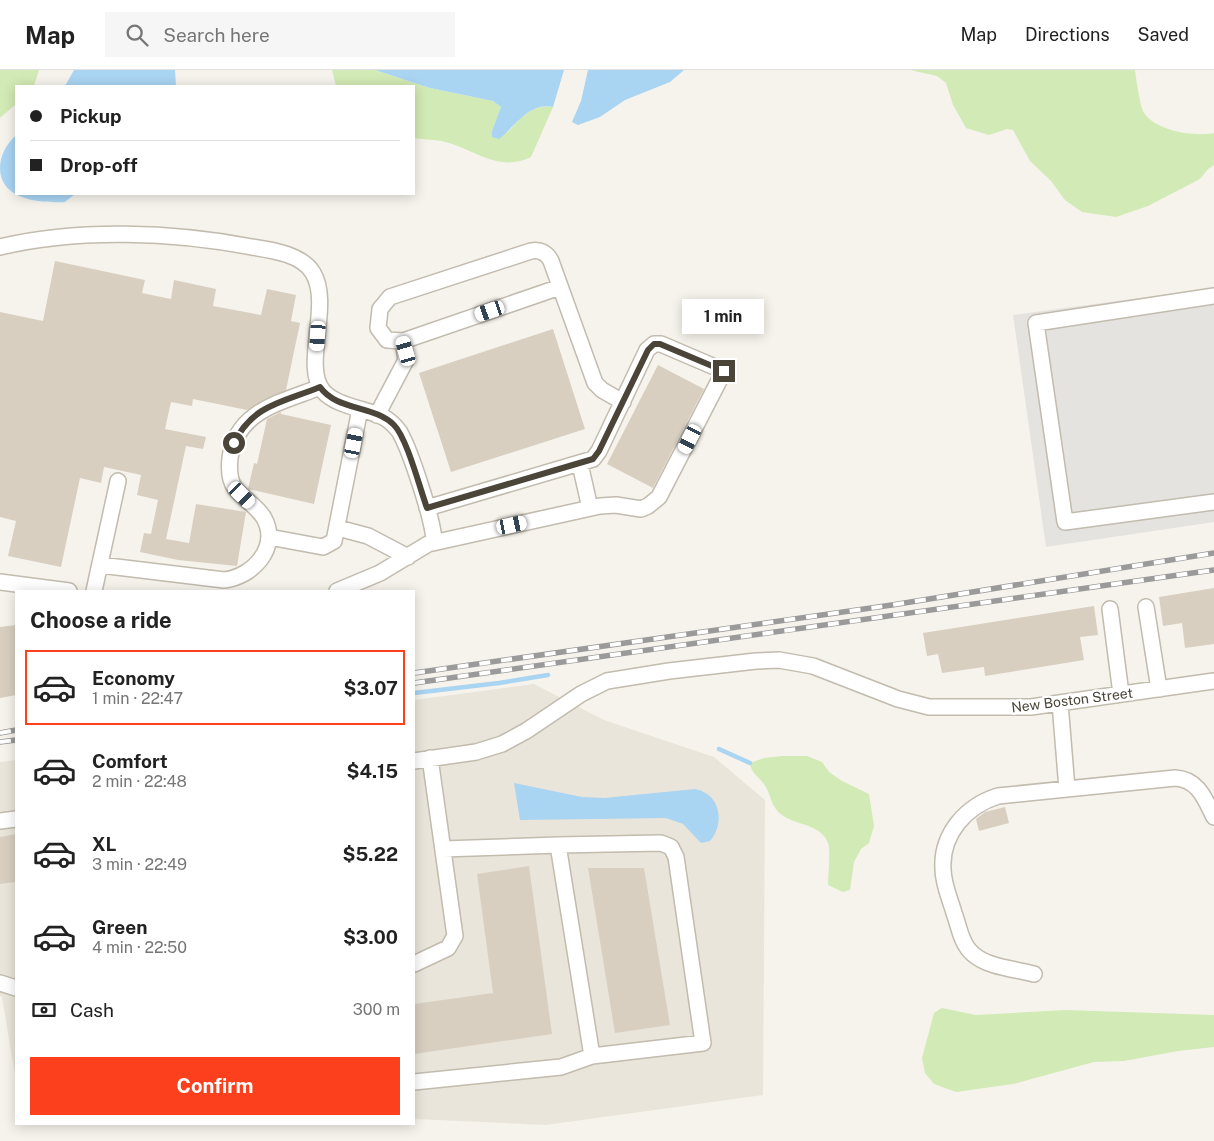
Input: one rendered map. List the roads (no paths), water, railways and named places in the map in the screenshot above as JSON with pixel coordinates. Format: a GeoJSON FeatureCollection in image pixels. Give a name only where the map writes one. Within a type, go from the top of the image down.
{"type":"FeatureCollection","features":[{"type":"Feature","properties":{"kind":"street"},"geometry":{"type":"LineString","coordinates":[[0,246],[42,239],[166,236],[217,240],[266,250],[295,258],[306,264],[314,273],[318,287],[319,326],[315,373],[320,387],[332,398],[389,421],[398,431],[433,526],[434,542]]}},
{"type":"Feature","properties":{"kind":"street"},"geometry":{"type":"LineString","coordinates":[[560,288],[403,341],[387,340],[378,328],[381,306],[393,296],[534,250],[543,252],[548,256],[560,288],[595,383],[602,390],[623,402]]}},
{"type":"Feature","properties":{"kind":"street"},"geometry":{"type":"LineString","coordinates":[[1214,296],[1036,323],[1065,522],[1214,502]]}},
{"type":"Feature","properties":{"kind":"street"},"geometry":{"type":"LineString","coordinates":[[377,415],[406,360],[403,341]]}},
{"type":"Feature","properties":{"kind":"street"},"geometry":{"type":"LineString","coordinates":[[340,590],[367,580],[434,542],[590,508],[616,505],[641,509],[648,506],[659,497],[724,371],[660,344],[654,344],[648,350],[598,454],[593,459],[427,508]]}},
{"type":"Feature","properties":{"kind":"street"},"geometry":{"type":"LineString","coordinates":[[100,565],[216,580],[234,579],[243,576],[260,562],[268,546],[269,537],[265,520],[259,510],[234,487],[230,465],[234,443],[244,426],[261,410],[320,387]]}},
{"type":"Feature","properties":{"kind":"street"},"geometry":{"type":"LineString","coordinates":[[269,537],[326,546],[334,540],[338,528],[360,409]]}},
{"type":"Feature","properties":{"kind":"street"},"geometry":{"type":"LineString","coordinates":[[580,464],[590,508]]}},
{"type":"Feature","properties":{"kind":"street"},"geometry":{"type":"LineString","coordinates":[[94,590],[118,480]]}},
{"type":"Feature","properties":{"kind":"street"},"geometry":{"type":"LineString","coordinates":[[338,528],[368,536],[408,557]]}},
{"type":"Feature","properties":{"kind":"street"},"geometry":{"type":"LineString","coordinates":[[0,582],[61,590]]}},
{"type":"Feature","properties":{"kind":"street"},"geometry":{"type":"LineString","coordinates":[[1146,608],[1159,689]]}},
{"type":"Feature","properties":{"kind":"street"},"geometry":{"type":"LineString","coordinates":[[1110,610],[1121,694]]}},
{"type":"Feature","properties":{"kind":"street","name":"New Boston Street"},"geometry":{"type":"LineString","coordinates":[[415,761],[476,752],[502,744],[526,731],[581,694],[607,682],[669,671],[756,661],[779,660],[813,666],[898,699],[928,706],[1002,708],[1060,703],[1214,680]]}},
{"type":"Feature","properties":{"kind":"street"},"geometry":{"type":"LineString","coordinates":[[1060,703],[1067,789]]}},
{"type":"Feature","properties":{"kind":"street"},"geometry":{"type":"LineString","coordinates":[[415,964],[448,948],[455,936],[430,758]]}},
{"type":"Feature","properties":{"kind":"street"},"geometry":{"type":"LineString","coordinates":[[1034,974],[979,958],[965,945],[944,878],[945,849],[957,822],[971,808],[988,799],[1008,794],[1180,778],[1199,788],[1214,817]]}},
{"type":"Feature","properties":{"kind":"street"},"geometry":{"type":"LineString","coordinates":[[0,821],[15,819]]}},
{"type":"Feature","properties":{"kind":"street"},"geometry":{"type":"LineString","coordinates":[[415,1082],[561,1067],[592,1056],[703,1043],[676,857],[671,847],[661,843],[444,849]]}},
{"type":"Feature","properties":{"kind":"street"},"geometry":{"type":"LineString","coordinates":[[558,845],[592,1056]]}},
{"type":"Feature","properties":{"kind":"street"},"geometry":{"type":"LineString","coordinates":[[0,983],[15,988]]}},
{"type":"Feature","properties":{"kind":"water"},"geometry":{"type":"Polygon","coordinates":[[[74,70],[175,70],[176,85],[66,85],[74,70]]]}},
{"type":"Feature","properties":{"kind":"water"},"geometry":{"type":"Polygon","coordinates":[[[375,70],[564,70],[553,107],[544,106],[537,108],[523,116],[499,139],[492,137],[492,131],[501,107],[493,101],[430,88],[375,70]]]}},
{"type":"Feature","properties":{"kind":"water"},"geometry":{"type":"Polygon","coordinates":[[[588,70],[684,70],[670,82],[625,100],[600,117],[578,125],[572,122],[581,101],[588,70]]]}},
{"type":"Feature","properties":{"kind":"water"},"geometry":{"type":"Polygon","coordinates":[[[15,136],[15,194],[7,188],[2,180],[0,169],[4,150],[15,136]]]}},
{"type":"Feature","properties":{"kind":"water"},"geometry":{"type":"Polygon","coordinates":[[[17,195],[74,195],[65,202],[45,202],[17,195]]]}},
{"type":"Feature","properties":{"kind":"water"},"geometry":{"type":"Polygon","coordinates":[[[514,783],[582,797],[604,798],[695,789],[704,792],[715,803],[718,810],[718,826],[710,841],[701,843],[683,824],[666,818],[520,820],[514,783]]]}},
{"type":"Feature","properties":{"kind":"waterway"},"geometry":{"type":"LineString","coordinates":[[415,693],[548,675]]}},
{"type":"Feature","properties":{"kind":"waterway"},"geometry":{"type":"LineString","coordinates":[[719,749],[750,763]]}},
{"type":"Feature","properties":{"kind":"railway"},"geometry":{"type":"LineString","coordinates":[[415,673],[892,605],[1214,553]]}},
{"type":"Feature","properties":{"kind":"railway"},"geometry":{"type":"LineString","coordinates":[[415,683],[1214,570]]}},
{"type":"Feature","properties":{"kind":"railway"},"geometry":{"type":"LineString","coordinates":[[0,733],[15,730]]}},
{"type":"Feature","properties":{"kind":"railway"},"geometry":{"type":"LineString","coordinates":[[0,742],[15,740]]}}]}
